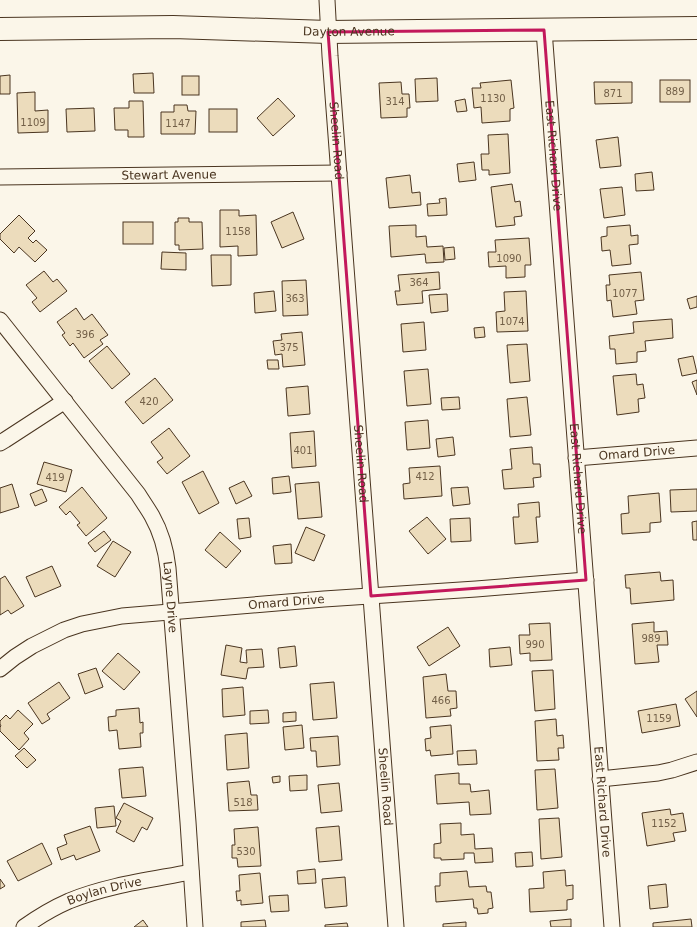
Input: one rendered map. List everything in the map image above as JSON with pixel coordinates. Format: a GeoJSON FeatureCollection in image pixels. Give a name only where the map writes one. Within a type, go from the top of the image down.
{"type":"FeatureCollection","features":[{"type":"Feature","properties":{"kind":"main road","name":"Dayton Avenue"},"geometry":{"type":"LineString","coordinates":[[0,29],[173,27],[328,32],[697,28]]}},
{"type":"Feature","properties":{"kind":"street","name":"Sheelin Road"},"geometry":{"type":"LineString","coordinates":[[327,0],[328,32],[396,927]]}},
{"type":"Feature","properties":{"kind":"street","name":"East Richard Drive"},"geometry":{"type":"LineString","coordinates":[[544,30],[612,927]]}},
{"type":"Feature","properties":{"kind":"street","name":"Stewart Avenue"},"geometry":{"type":"LineString","coordinates":[[0,176],[339,173]]}},
{"type":"Feature","properties":{"kind":"street","name":"Layne Drive"},"geometry":{"type":"LineString","coordinates":[[0,320],[138,494],[153,517],[161,537],[167,558],[168,568],[195,927]]}},
{"type":"Feature","properties":{"kind":"street"},"geometry":{"type":"LineString","coordinates":[[0,443],[65,401]]}},
{"type":"Feature","properties":{"kind":"street","name":"Omard Drive"},"geometry":{"type":"LineString","coordinates":[[576,458],[697,448]]}},
{"type":"Feature","properties":{"kind":"street","name":"Omard Drive"},"geometry":{"type":"LineString","coordinates":[[0,669],[15,656],[64,630],[82,624],[122,616],[586,580]]}},
{"type":"Feature","properties":{"kind":"street"},"geometry":{"type":"LineString","coordinates":[[600,779],[658,773],[697,762]]}},
{"type":"Feature","properties":{"kind":"street","name":"Boylan Drive"},"geometry":{"type":"LineString","coordinates":[[24,927],[40,916],[69,901],[99,890],[191,872]]}},
{"type":"Feature","properties":{"kind":"highlighted area"},"geometry":{"type":"Polygon","coordinates":[[[544,30],[586,580],[371,596],[328,32],[544,30]]]}},
{"type":"Feature","properties":{"kind":"building"},"geometry":{"type":"Polygon","coordinates":[[[153,73],[154,93],[134,93],[133,74],[153,73]]]}},
{"type":"Feature","properties":{"kind":"building"},"geometry":{"type":"Polygon","coordinates":[[[10,75],[10,94],[0,94],[0,76],[10,75]]]}},
{"type":"Feature","properties":{"kind":"building"},"geometry":{"type":"Polygon","coordinates":[[[182,76],[199,76],[199,95],[182,95],[182,76]]]}},
{"type":"Feature","properties":{"kind":"building"},"geometry":{"type":"Polygon","coordinates":[[[437,78],[438,101],[416,102],[415,79],[437,78]]]}},
{"type":"Feature","properties":{"kind":"building"},"geometry":{"type":"Polygon","coordinates":[[[511,80],[514,108],[510,109],[510,121],[482,123],[481,107],[474,108],[472,88],[481,88],[480,83],[511,80]]]}},
{"type":"Feature","properties":{"kind":"building"},"geometry":{"type":"Polygon","coordinates":[[[660,80],[690,80],[690,102],[660,102],[660,80]]]}},
{"type":"Feature","properties":{"kind":"building"},"geometry":{"type":"Polygon","coordinates":[[[401,82],[402,94],[409,94],[410,108],[407,108],[407,117],[381,118],[379,83],[401,82]]]}},
{"type":"Feature","properties":{"kind":"building"},"geometry":{"type":"Polygon","coordinates":[[[594,82],[632,82],[632,103],[595,104],[594,82]]]}},
{"type":"Feature","properties":{"kind":"building"},"geometry":{"type":"Polygon","coordinates":[[[35,92],[35,111],[48,110],[48,132],[18,133],[17,93],[35,92]]]}},
{"type":"Feature","properties":{"kind":"building"},"geometry":{"type":"Polygon","coordinates":[[[278,98],[295,116],[273,136],[257,118],[278,98]]]}},
{"type":"Feature","properties":{"kind":"building"},"geometry":{"type":"Polygon","coordinates":[[[465,99],[467,111],[457,112],[455,101],[465,99]]]}},
{"type":"Feature","properties":{"kind":"building"},"geometry":{"type":"Polygon","coordinates":[[[129,101],[143,101],[144,137],[128,137],[128,130],[115,130],[114,108],[129,108],[129,101]]]}},
{"type":"Feature","properties":{"kind":"building"},"geometry":{"type":"Polygon","coordinates":[[[174,105],[187,105],[188,111],[196,111],[195,134],[161,134],[161,112],[174,112],[174,105]]]}},
{"type":"Feature","properties":{"kind":"building"},"geometry":{"type":"Polygon","coordinates":[[[94,108],[95,131],[67,132],[66,109],[94,108]]]}},
{"type":"Feature","properties":{"kind":"building"},"geometry":{"type":"Polygon","coordinates":[[[209,109],[237,109],[237,132],[209,132],[209,109]]]}},
{"type":"Feature","properties":{"kind":"building"},"geometry":{"type":"Polygon","coordinates":[[[508,134],[510,173],[489,175],[489,170],[482,170],[481,154],[489,154],[488,135],[508,134]]]}},
{"type":"Feature","properties":{"kind":"building"},"geometry":{"type":"Polygon","coordinates":[[[618,137],[621,166],[600,168],[596,140],[618,137]]]}},
{"type":"Feature","properties":{"kind":"building"},"geometry":{"type":"Polygon","coordinates":[[[474,162],[476,180],[459,182],[457,164],[474,162]]]}},
{"type":"Feature","properties":{"kind":"building"},"geometry":{"type":"Polygon","coordinates":[[[652,172],[654,190],[636,191],[635,174],[652,172]]]}},
{"type":"Feature","properties":{"kind":"building"},"geometry":{"type":"Polygon","coordinates":[[[410,175],[412,193],[420,192],[421,205],[389,208],[386,178],[410,175]]]}},
{"type":"Feature","properties":{"kind":"building"},"geometry":{"type":"Polygon","coordinates":[[[512,184],[515,202],[520,201],[522,216],[514,217],[515,225],[496,227],[491,187],[512,184]]]}},
{"type":"Feature","properties":{"kind":"building"},"geometry":{"type":"Polygon","coordinates":[[[622,187],[625,215],[604,218],[600,189],[622,187]]]}},
{"type":"Feature","properties":{"kind":"building"},"geometry":{"type":"Polygon","coordinates":[[[446,198],[447,215],[428,216],[427,204],[440,203],[439,199],[446,198]]]}},
{"type":"Feature","properties":{"kind":"building"},"geometry":{"type":"Polygon","coordinates":[[[220,210],[239,210],[239,216],[256,215],[257,255],[238,256],[238,246],[220,247],[220,210]]]}},
{"type":"Feature","properties":{"kind":"building"},"geometry":{"type":"Polygon","coordinates":[[[293,212],[304,239],[282,248],[271,222],[293,212]]]}},
{"type":"Feature","properties":{"kind":"building"},"geometry":{"type":"Polygon","coordinates":[[[19,215],[35,231],[28,238],[33,243],[36,240],[47,250],[35,262],[19,247],[14,253],[0,239],[0,234],[19,215]]]}},
{"type":"Feature","properties":{"kind":"building"},"geometry":{"type":"Polygon","coordinates":[[[178,218],[189,218],[189,222],[202,222],[203,249],[179,250],[179,245],[175,245],[175,222],[178,222],[178,218]]]}},
{"type":"Feature","properties":{"kind":"building"},"geometry":{"type":"Polygon","coordinates":[[[123,222],[153,222],[153,244],[123,244],[123,222]]]}},
{"type":"Feature","properties":{"kind":"building"},"geometry":{"type":"Polygon","coordinates":[[[416,225],[416,237],[426,236],[427,247],[443,246],[444,262],[426,263],[425,254],[391,257],[389,226],[416,225]]]}},
{"type":"Feature","properties":{"kind":"building"},"geometry":{"type":"Polygon","coordinates":[[[630,225],[631,236],[638,235],[638,244],[629,245],[631,264],[612,266],[610,250],[602,251],[601,237],[607,236],[607,227],[630,225]]]}},
{"type":"Feature","properties":{"kind":"building"},"geometry":{"type":"Polygon","coordinates":[[[529,238],[531,265],[525,265],[525,277],[506,278],[506,266],[489,267],[488,252],[496,252],[495,240],[529,238]]]}},
{"type":"Feature","properties":{"kind":"building"},"geometry":{"type":"Polygon","coordinates":[[[454,247],[455,259],[445,260],[444,248],[454,247]]]}},
{"type":"Feature","properties":{"kind":"building"},"geometry":{"type":"Polygon","coordinates":[[[162,252],[186,253],[186,270],[161,269],[162,252]]]}},
{"type":"Feature","properties":{"kind":"building"},"geometry":{"type":"Polygon","coordinates":[[[211,255],[231,255],[231,285],[212,286],[211,255]]]}},
{"type":"Feature","properties":{"kind":"building"},"geometry":{"type":"Polygon","coordinates":[[[44,271],[53,282],[57,279],[67,291],[40,312],[32,302],[37,298],[26,285],[44,271]]]}},
{"type":"Feature","properties":{"kind":"building"},"geometry":{"type":"Polygon","coordinates":[[[439,272],[440,289],[422,291],[423,303],[397,305],[395,291],[400,291],[398,275],[439,272]]]}},
{"type":"Feature","properties":{"kind":"building"},"geometry":{"type":"Polygon","coordinates":[[[641,272],[644,300],[635,301],[637,314],[613,317],[611,300],[607,301],[606,285],[610,285],[609,275],[641,272]]]}},
{"type":"Feature","properties":{"kind":"building"},"geometry":{"type":"Polygon","coordinates":[[[306,280],[308,315],[283,316],[282,281],[306,280]]]}},
{"type":"Feature","properties":{"kind":"building"},"geometry":{"type":"Polygon","coordinates":[[[274,291],[276,311],[255,313],[254,293],[274,291]]]}},
{"type":"Feature","properties":{"kind":"building"},"geometry":{"type":"Polygon","coordinates":[[[526,291],[528,331],[497,332],[496,312],[505,311],[504,292],[526,291]]]}},
{"type":"Feature","properties":{"kind":"building"},"geometry":{"type":"Polygon","coordinates":[[[447,294],[448,311],[431,313],[429,295],[447,294]]]}},
{"type":"Feature","properties":{"kind":"building"},"geometry":{"type":"Polygon","coordinates":[[[697,296],[697,307],[690,309],[687,299],[697,296]]]}},
{"type":"Feature","properties":{"kind":"building"},"geometry":{"type":"Polygon","coordinates":[[[76,308],[84,320],[92,314],[108,335],[100,340],[103,344],[84,358],[73,343],[70,346],[62,335],[65,333],[57,322],[76,308]]]}},
{"type":"Feature","properties":{"kind":"building"},"geometry":{"type":"Polygon","coordinates":[[[672,319],[673,338],[645,341],[646,351],[637,352],[637,362],[616,364],[615,349],[610,349],[609,336],[634,333],[633,322],[672,319]]]}},
{"type":"Feature","properties":{"kind":"building"},"geometry":{"type":"Polygon","coordinates":[[[424,322],[426,350],[403,352],[401,324],[424,322]]]}},
{"type":"Feature","properties":{"kind":"building"},"geometry":{"type":"Polygon","coordinates":[[[484,327],[485,337],[475,338],[474,328],[484,327]]]}},
{"type":"Feature","properties":{"kind":"building"},"geometry":{"type":"Polygon","coordinates":[[[302,332],[305,365],[283,367],[282,354],[275,355],[273,341],[282,340],[281,334],[302,332]]]}},
{"type":"Feature","properties":{"kind":"building"},"geometry":{"type":"Polygon","coordinates":[[[527,344],[530,381],[510,383],[507,345],[527,344]]]}},
{"type":"Feature","properties":{"kind":"building"},"geometry":{"type":"Polygon","coordinates":[[[107,346],[130,374],[112,389],[89,361],[107,346]]]}},
{"type":"Feature","properties":{"kind":"building"},"geometry":{"type":"Polygon","coordinates":[[[693,356],[697,373],[682,376],[678,359],[693,356]]]}},
{"type":"Feature","properties":{"kind":"building"},"geometry":{"type":"Polygon","coordinates":[[[267,360],[278,360],[279,369],[268,369],[267,360]]]}},
{"type":"Feature","properties":{"kind":"building"},"geometry":{"type":"Polygon","coordinates":[[[428,369],[431,404],[407,406],[404,371],[428,369]]]}},
{"type":"Feature","properties":{"kind":"building"},"geometry":{"type":"Polygon","coordinates":[[[636,374],[637,385],[643,384],[645,398],[638,399],[639,412],[617,415],[613,376],[636,374]]]}},
{"type":"Feature","properties":{"kind":"building"},"geometry":{"type":"Polygon","coordinates":[[[155,378],[173,400],[143,424],[125,402],[155,378]]]}},
{"type":"Feature","properties":{"kind":"building"},"geometry":{"type":"Polygon","coordinates":[[[697,380],[697,395],[692,382],[697,380]]]}},
{"type":"Feature","properties":{"kind":"building"},"geometry":{"type":"Polygon","coordinates":[[[308,386],[310,414],[288,416],[286,388],[308,386]]]}},
{"type":"Feature","properties":{"kind":"building"},"geometry":{"type":"Polygon","coordinates":[[[459,397],[460,409],[442,410],[441,398],[459,397]]]}},
{"type":"Feature","properties":{"kind":"building"},"geometry":{"type":"Polygon","coordinates":[[[527,397],[531,435],[510,437],[507,399],[527,397]]]}},
{"type":"Feature","properties":{"kind":"building"},"geometry":{"type":"Polygon","coordinates":[[[428,420],[430,448],[407,450],[405,422],[428,420]]]}},
{"type":"Feature","properties":{"kind":"building"},"geometry":{"type":"Polygon","coordinates":[[[169,428],[190,456],[167,474],[157,462],[163,458],[151,442],[169,428]]]}},
{"type":"Feature","properties":{"kind":"building"},"geometry":{"type":"Polygon","coordinates":[[[314,431],[316,466],[292,468],[290,433],[314,431]]]}},
{"type":"Feature","properties":{"kind":"building"},"geometry":{"type":"Polygon","coordinates":[[[453,437],[455,455],[438,457],[436,439],[453,437]]]}},
{"type":"Feature","properties":{"kind":"building"},"geometry":{"type":"Polygon","coordinates":[[[532,447],[533,464],[540,464],[541,477],[533,478],[534,487],[504,489],[502,470],[512,469],[510,449],[532,447]]]}},
{"type":"Feature","properties":{"kind":"building"},"geometry":{"type":"Polygon","coordinates":[[[44,462],[72,470],[66,492],[37,484],[44,462]]]}},
{"type":"Feature","properties":{"kind":"building"},"geometry":{"type":"Polygon","coordinates":[[[440,466],[442,496],[404,499],[403,484],[410,483],[409,468],[440,466]]]}},
{"type":"Feature","properties":{"kind":"building"},"geometry":{"type":"Polygon","coordinates":[[[203,471],[219,503],[199,514],[182,482],[203,471]]]}},
{"type":"Feature","properties":{"kind":"building"},"geometry":{"type":"Polygon","coordinates":[[[289,476],[291,492],[273,494],[272,478],[289,476]]]}},
{"type":"Feature","properties":{"kind":"building"},"geometry":{"type":"Polygon","coordinates":[[[244,481],[252,496],[236,504],[229,488],[244,481]]]}},
{"type":"Feature","properties":{"kind":"building"},"geometry":{"type":"Polygon","coordinates":[[[319,482],[322,517],[298,519],[295,484],[319,482]]]}},
{"type":"Feature","properties":{"kind":"building"},"geometry":{"type":"Polygon","coordinates":[[[12,484],[19,507],[0,513],[0,488],[12,484]]]}},
{"type":"Feature","properties":{"kind":"building"},"geometry":{"type":"Polygon","coordinates":[[[82,487],[107,518],[86,536],[77,525],[80,523],[70,511],[66,515],[59,507],[82,487]]]}},
{"type":"Feature","properties":{"kind":"building"},"geometry":{"type":"Polygon","coordinates":[[[468,487],[470,504],[453,506],[451,488],[468,487]]]}},
{"type":"Feature","properties":{"kind":"building"},"geometry":{"type":"Polygon","coordinates":[[[42,489],[47,501],[35,506],[30,494],[42,489]]]}},
{"type":"Feature","properties":{"kind":"building"},"geometry":{"type":"Polygon","coordinates":[[[697,489],[697,511],[671,512],[670,490],[697,489]]]}},
{"type":"Feature","properties":{"kind":"building"},"geometry":{"type":"Polygon","coordinates":[[[659,493],[661,522],[650,523],[650,532],[622,534],[621,514],[629,513],[628,496],[659,493]]]}},
{"type":"Feature","properties":{"kind":"building"},"geometry":{"type":"Polygon","coordinates":[[[539,502],[540,517],[536,517],[538,542],[515,544],[513,517],[519,517],[518,504],[539,502]]]}},
{"type":"Feature","properties":{"kind":"building"},"geometry":{"type":"Polygon","coordinates":[[[427,517],[446,539],[428,554],[409,531],[427,517]]]}},
{"type":"Feature","properties":{"kind":"building"},"geometry":{"type":"Polygon","coordinates":[[[249,518],[251,537],[239,539],[237,519],[249,518]]]}},
{"type":"Feature","properties":{"kind":"building"},"geometry":{"type":"Polygon","coordinates":[[[470,518],[471,541],[451,542],[450,519],[470,518]]]}},
{"type":"Feature","properties":{"kind":"building"},"geometry":{"type":"Polygon","coordinates":[[[697,521],[697,540],[693,540],[692,522],[697,521]]]}},
{"type":"Feature","properties":{"kind":"building"},"geometry":{"type":"Polygon","coordinates":[[[306,527],[325,535],[314,561],[295,553],[306,527]]]}},
{"type":"Feature","properties":{"kind":"building"},"geometry":{"type":"Polygon","coordinates":[[[104,531],[111,540],[95,552],[88,543],[104,531]]]}},
{"type":"Feature","properties":{"kind":"building"},"geometry":{"type":"Polygon","coordinates":[[[220,532],[241,551],[226,568],[205,550],[220,532]]]}},
{"type":"Feature","properties":{"kind":"building"},"geometry":{"type":"Polygon","coordinates":[[[113,541],[131,552],[115,577],[97,566],[113,541]]]}},
{"type":"Feature","properties":{"kind":"building"},"geometry":{"type":"Polygon","coordinates":[[[291,544],[292,563],[275,564],[273,546],[291,544]]]}},
{"type":"Feature","properties":{"kind":"building"},"geometry":{"type":"Polygon","coordinates":[[[52,566],[61,586],[35,597],[26,577],[52,566]]]}},
{"type":"Feature","properties":{"kind":"building"},"geometry":{"type":"Polygon","coordinates":[[[660,572],[661,581],[673,580],[674,600],[631,604],[630,588],[626,588],[625,575],[660,572]]]}},
{"type":"Feature","properties":{"kind":"building"},"geometry":{"type":"Polygon","coordinates":[[[5,576],[24,606],[11,614],[8,610],[0,615],[0,579],[5,576]]]}},
{"type":"Feature","properties":{"kind":"building"},"geometry":{"type":"Polygon","coordinates":[[[654,622],[654,632],[667,631],[668,645],[657,645],[659,662],[635,664],[632,624],[654,622]]]}},
{"type":"Feature","properties":{"kind":"building"},"geometry":{"type":"Polygon","coordinates":[[[550,623],[552,660],[530,661],[530,653],[520,654],[519,635],[530,635],[529,624],[550,623]]]}},
{"type":"Feature","properties":{"kind":"building"},"geometry":{"type":"Polygon","coordinates":[[[448,627],[460,646],[429,666],[417,647],[448,627]]]}},
{"type":"Feature","properties":{"kind":"building"},"geometry":{"type":"Polygon","coordinates":[[[226,645],[242,648],[240,662],[247,663],[246,650],[262,649],[264,667],[248,668],[246,679],[221,675],[226,645]]]}},
{"type":"Feature","properties":{"kind":"building"},"geometry":{"type":"Polygon","coordinates":[[[295,646],[297,666],[280,668],[278,648],[295,646]]]}},
{"type":"Feature","properties":{"kind":"building"},"geometry":{"type":"Polygon","coordinates":[[[510,647],[512,665],[490,667],[489,649],[510,647]]]}},
{"type":"Feature","properties":{"kind":"building"},"geometry":{"type":"Polygon","coordinates":[[[118,653],[140,672],[124,690],[102,671],[118,653]]]}},
{"type":"Feature","properties":{"kind":"building"},"geometry":{"type":"Polygon","coordinates":[[[96,668],[103,687],[85,694],[78,674],[96,668]]]}},
{"type":"Feature","properties":{"kind":"building"},"geometry":{"type":"Polygon","coordinates":[[[553,670],[555,709],[535,711],[532,671],[553,670]]]}},
{"type":"Feature","properties":{"kind":"building"},"geometry":{"type":"Polygon","coordinates":[[[446,674],[448,691],[456,691],[457,708],[450,709],[451,716],[426,718],[423,677],[446,674]]]}},
{"type":"Feature","properties":{"kind":"building"},"geometry":{"type":"Polygon","coordinates":[[[59,682],[70,698],[47,714],[50,719],[42,724],[28,703],[59,682]]]}},
{"type":"Feature","properties":{"kind":"building"},"geometry":{"type":"Polygon","coordinates":[[[334,682],[337,718],[313,720],[310,684],[334,682]]]}},
{"type":"Feature","properties":{"kind":"building"},"geometry":{"type":"Polygon","coordinates":[[[243,687],[245,715],[223,717],[222,689],[243,687]]]}},
{"type":"Feature","properties":{"kind":"building"},"geometry":{"type":"Polygon","coordinates":[[[697,691],[697,717],[685,699],[697,691]]]}},
{"type":"Feature","properties":{"kind":"building"},"geometry":{"type":"Polygon","coordinates":[[[676,704],[680,726],[642,733],[638,711],[676,704]]]}},
{"type":"Feature","properties":{"kind":"building"},"geometry":{"type":"Polygon","coordinates":[[[139,708],[140,723],[143,722],[143,733],[140,733],[141,747],[119,749],[117,730],[109,731],[108,717],[116,716],[116,710],[139,708]]]}},
{"type":"Feature","properties":{"kind":"building"},"geometry":{"type":"Polygon","coordinates":[[[18,710],[33,724],[24,733],[29,739],[19,750],[0,731],[0,721],[6,715],[10,719],[18,710]]]}},
{"type":"Feature","properties":{"kind":"building"},"geometry":{"type":"Polygon","coordinates":[[[268,710],[269,723],[250,724],[250,711],[268,710]]]}},
{"type":"Feature","properties":{"kind":"building"},"geometry":{"type":"Polygon","coordinates":[[[296,712],[296,721],[283,722],[283,713],[296,712]]]}},
{"type":"Feature","properties":{"kind":"building"},"geometry":{"type":"Polygon","coordinates":[[[556,719],[557,736],[563,735],[564,748],[558,748],[559,760],[537,761],[535,721],[556,719]]]}},
{"type":"Feature","properties":{"kind":"building"},"geometry":{"type":"Polygon","coordinates":[[[302,725],[304,748],[285,750],[283,727],[302,725]]]}},
{"type":"Feature","properties":{"kind":"building"},"geometry":{"type":"Polygon","coordinates":[[[451,725],[453,754],[431,756],[430,750],[426,751],[425,739],[431,738],[430,727],[451,725]]]}},
{"type":"Feature","properties":{"kind":"building"},"geometry":{"type":"Polygon","coordinates":[[[247,733],[249,768],[227,770],[225,735],[247,733]]]}},
{"type":"Feature","properties":{"kind":"building"},"geometry":{"type":"Polygon","coordinates":[[[338,736],[340,765],[317,767],[316,751],[311,751],[310,738],[338,736]]]}},
{"type":"Feature","properties":{"kind":"building"},"geometry":{"type":"Polygon","coordinates":[[[24,748],[36,760],[27,768],[15,756],[24,748]]]}},
{"type":"Feature","properties":{"kind":"building"},"geometry":{"type":"Polygon","coordinates":[[[476,750],[477,764],[458,765],[457,751],[476,750]]]}},
{"type":"Feature","properties":{"kind":"building"},"geometry":{"type":"Polygon","coordinates":[[[143,767],[146,796],[122,798],[119,769],[143,767]]]}},
{"type":"Feature","properties":{"kind":"building"},"geometry":{"type":"Polygon","coordinates":[[[555,769],[558,808],[537,810],[535,770],[555,769]]]}},
{"type":"Feature","properties":{"kind":"building"},"geometry":{"type":"Polygon","coordinates":[[[459,773],[459,784],[470,784],[471,792],[489,790],[491,814],[470,815],[469,802],[437,804],[435,775],[459,773]]]}},
{"type":"Feature","properties":{"kind":"building"},"geometry":{"type":"Polygon","coordinates":[[[307,775],[307,790],[290,791],[289,776],[307,775]]]}},
{"type":"Feature","properties":{"kind":"building"},"geometry":{"type":"Polygon","coordinates":[[[280,776],[280,782],[273,783],[272,777],[280,776]]]}},
{"type":"Feature","properties":{"kind":"building"},"geometry":{"type":"Polygon","coordinates":[[[249,781],[251,795],[257,795],[258,810],[229,811],[227,783],[249,781]]]}},
{"type":"Feature","properties":{"kind":"building"},"geometry":{"type":"Polygon","coordinates":[[[339,783],[342,811],[321,813],[318,785],[339,783]]]}},
{"type":"Feature","properties":{"kind":"building"},"geometry":{"type":"Polygon","coordinates":[[[124,803],[153,818],[147,830],[142,827],[134,842],[116,832],[121,821],[116,818],[124,803]]]}},
{"type":"Feature","properties":{"kind":"building"},"geometry":{"type":"Polygon","coordinates":[[[114,806],[116,826],[97,828],[95,808],[114,806]]]}},
{"type":"Feature","properties":{"kind":"building"},"geometry":{"type":"Polygon","coordinates":[[[670,809],[671,815],[683,813],[686,831],[673,833],[675,841],[647,846],[642,813],[670,809]]]}},
{"type":"Feature","properties":{"kind":"building"},"geometry":{"type":"Polygon","coordinates":[[[559,818],[562,857],[541,859],[539,819],[559,818]]]}},
{"type":"Feature","properties":{"kind":"building"},"geometry":{"type":"Polygon","coordinates":[[[461,823],[461,835],[474,834],[475,849],[492,848],[493,862],[475,863],[474,853],[464,853],[464,859],[441,860],[441,858],[434,858],[434,844],[441,843],[440,824],[461,823]]]}},
{"type":"Feature","properties":{"kind":"building"},"geometry":{"type":"Polygon","coordinates":[[[90,826],[100,851],[76,860],[74,855],[61,860],[57,848],[67,844],[64,835],[90,826]]]}},
{"type":"Feature","properties":{"kind":"building"},"geometry":{"type":"Polygon","coordinates":[[[339,826],[342,860],[319,862],[316,828],[339,826]]]}},
{"type":"Feature","properties":{"kind":"building"},"geometry":{"type":"Polygon","coordinates":[[[258,827],[261,866],[238,867],[237,858],[232,858],[232,845],[235,845],[234,829],[258,827]]]}},
{"type":"Feature","properties":{"kind":"building"},"geometry":{"type":"Polygon","coordinates":[[[42,843],[52,864],[18,881],[7,861],[42,843]]]}},
{"type":"Feature","properties":{"kind":"building"},"geometry":{"type":"Polygon","coordinates":[[[532,852],[533,866],[516,867],[515,853],[532,852]]]}},
{"type":"Feature","properties":{"kind":"building"},"geometry":{"type":"Polygon","coordinates":[[[315,869],[316,883],[298,884],[297,871],[315,869]]]}},
{"type":"Feature","properties":{"kind":"building"},"geometry":{"type":"Polygon","coordinates":[[[565,870],[566,886],[573,885],[573,899],[567,900],[567,910],[530,912],[529,889],[544,888],[543,872],[565,870]]]}},
{"type":"Feature","properties":{"kind":"building"},"geometry":{"type":"Polygon","coordinates":[[[467,871],[469,887],[486,886],[487,892],[491,892],[493,908],[488,909],[488,913],[478,914],[477,908],[474,908],[473,899],[436,902],[435,886],[440,886],[440,873],[467,871]]]}},
{"type":"Feature","properties":{"kind":"building"},"geometry":{"type":"Polygon","coordinates":[[[260,873],[263,903],[241,905],[241,900],[237,901],[236,891],[240,891],[239,875],[260,873]]]}},
{"type":"Feature","properties":{"kind":"building"},"geometry":{"type":"Polygon","coordinates":[[[345,877],[347,906],[325,908],[322,879],[345,877]]]}},
{"type":"Feature","properties":{"kind":"building"},"geometry":{"type":"Polygon","coordinates":[[[0,879],[5,886],[0,889],[0,879]]]}},
{"type":"Feature","properties":{"kind":"building"},"geometry":{"type":"Polygon","coordinates":[[[666,884],[668,907],[650,909],[648,886],[666,884]]]}},
{"type":"Feature","properties":{"kind":"building"},"geometry":{"type":"Polygon","coordinates":[[[288,895],[289,911],[271,912],[269,896],[288,895]]]}},
{"type":"Feature","properties":{"kind":"building"},"geometry":{"type":"Polygon","coordinates":[[[571,919],[571,927],[551,927],[550,921],[571,919]]]}},
{"type":"Feature","properties":{"kind":"building"},"geometry":{"type":"Polygon","coordinates":[[[691,919],[692,927],[653,927],[653,923],[691,919]]]}},
{"type":"Feature","properties":{"kind":"building"},"geometry":{"type":"Polygon","coordinates":[[[143,920],[148,927],[134,927],[143,920]]]}},
{"type":"Feature","properties":{"kind":"building"},"geometry":{"type":"Polygon","coordinates":[[[265,920],[266,927],[241,927],[241,922],[265,920]]]}},
{"type":"Feature","properties":{"kind":"building"},"geometry":{"type":"Polygon","coordinates":[[[466,922],[466,927],[443,927],[443,924],[466,922]]]}},
{"type":"Feature","properties":{"kind":"building"},"geometry":{"type":"Polygon","coordinates":[[[347,923],[348,927],[325,927],[325,925],[347,923]]]}}]}
